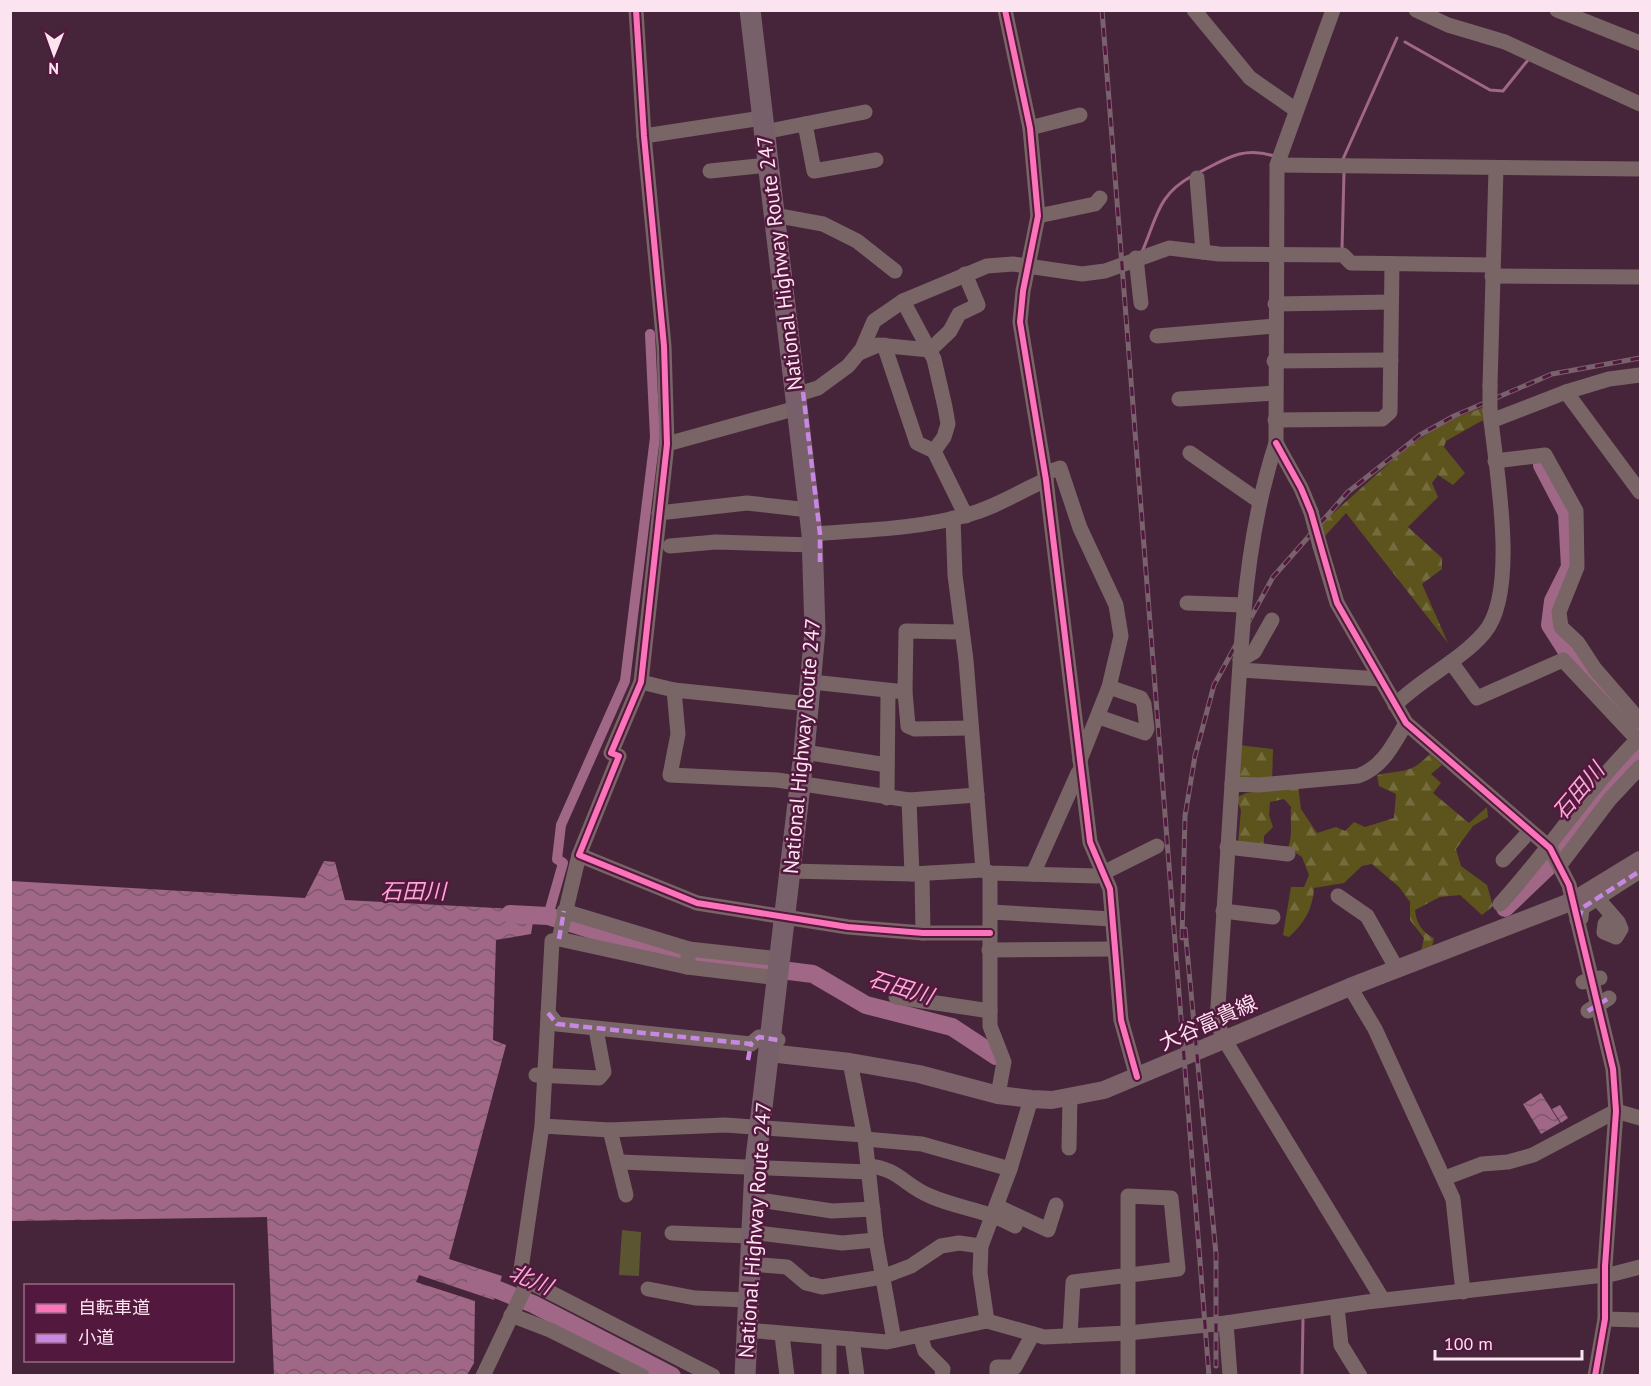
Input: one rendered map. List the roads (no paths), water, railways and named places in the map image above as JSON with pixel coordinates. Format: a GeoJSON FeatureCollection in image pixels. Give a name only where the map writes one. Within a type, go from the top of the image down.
{"type":"FeatureCollection","features":[{"type":"Feature","properties":{"kind":"highway","name":"National Highway Route 247"},"geometry":{"type":"LineString","coordinates":[[745,1376],[750,1234],[759,1128],[761,1048],[779,969],[812,682],[816,544],[809,510],[798,398],[750,10]]}},
{"type":"Feature","properties":{"kind":"main road","name":"大谷富貴線"},"geometry":{"type":"LineString","coordinates":[[761,1048],[919,1074],[998,1095],[1031,1099],[1070,1097],[1104,1090],[1202,1051],[1224,1039],[1350,987],[1584,904],[1639,866]]}},
{"type":"Feature","properties":{"kind":"street"},"geometry":{"type":"LineString","coordinates":[[559,939],[579,855],[619,756],[611,753],[641,682],[667,444],[664,346],[644,136],[636,10]]}},
{"type":"Feature","properties":{"kind":"street"},"geometry":{"type":"LineString","coordinates":[[1005,10],[1030,128],[1038,216],[1020,322],[1045,476],[1090,842],[1110,889],[1121,1020],[1137,1077]]}},
{"type":"Feature","properties":{"kind":"street"},"geometry":{"type":"LineString","coordinates":[[1194,10],[1250,78],[1296,110]]}},
{"type":"Feature","properties":{"kind":"street"},"geometry":{"type":"LineString","coordinates":[[1333,10],[1277,165],[1274,361],[1276,443],[1259,501],[1250,551],[1244,608],[1222,911],[1217,1022],[1224,1039],[1383,1300]]}},
{"type":"Feature","properties":{"kind":"street"},"geometry":{"type":"LineString","coordinates":[[1416,10],[1448,25],[1505,42],[1641,104]]}},
{"type":"Feature","properties":{"kind":"street"},"geometry":{"type":"LineString","coordinates":[[1557,10],[1641,43]]}},
{"type":"Feature","properties":{"kind":"street"},"geometry":{"type":"LineString","coordinates":[[644,136],[763,125],[805,124],[865,112]]}},
{"type":"Feature","properties":{"kind":"street"},"geometry":{"type":"LineString","coordinates":[[1030,128],[1080,116]]}},
{"type":"Feature","properties":{"kind":"street"},"geometry":{"type":"LineString","coordinates":[[805,124],[814,171],[876,160]]}},
{"type":"Feature","properties":{"kind":"street"},"geometry":{"type":"LineString","coordinates":[[710,171],[768,165]]}},
{"type":"Feature","properties":{"kind":"street"},"geometry":{"type":"LineString","coordinates":[[1277,165],[1641,169]]}},
{"type":"Feature","properties":{"kind":"street"},"geometry":{"type":"LineString","coordinates":[[1395,705],[1416,684],[1451,662],[1484,633],[1496,615],[1502,592],[1503,538],[1490,416],[1496,168]]}},
{"type":"Feature","properties":{"kind":"street"},"geometry":{"type":"LineString","coordinates":[[1197,178],[1203,252]]}},
{"type":"Feature","properties":{"kind":"street"},"geometry":{"type":"LineString","coordinates":[[1038,216],[1095,204],[1100,198]]}},
{"type":"Feature","properties":{"kind":"street"},"geometry":{"type":"LineString","coordinates":[[774,215],[823,224],[857,241],[895,271]]}},
{"type":"Feature","properties":{"kind":"street"},"geometry":{"type":"LineString","coordinates":[[667,444],[798,398],[818,388],[848,366],[859,353],[874,321],[903,301],[987,266],[1013,264],[1082,274],[1105,271],[1169,248],[1203,252],[1343,255],[1351,263],[1641,277]]}},
{"type":"Feature","properties":{"kind":"street"},"geometry":{"type":"LineString","coordinates":[[1136,258],[1141,303]]}},
{"type":"Feature","properties":{"kind":"street"},"geometry":{"type":"LineString","coordinates":[[1275,420],[1382,419],[1390,412],[1392,264]]}},
{"type":"Feature","properties":{"kind":"street"},"geometry":{"type":"LineString","coordinates":[[859,353],[884,345],[930,350],[950,331],[959,314],[978,305],[965,274]]}},
{"type":"Feature","properties":{"kind":"street"},"geometry":{"type":"LineString","coordinates":[[903,301],[934,359],[948,424],[934,452]]}},
{"type":"Feature","properties":{"kind":"street"},"geometry":{"type":"LineString","coordinates":[[1275,304],[1391,302]]}},
{"type":"Feature","properties":{"kind":"street"},"geometry":{"type":"LineString","coordinates":[[1157,336],[1275,326]]}},
{"type":"Feature","properties":{"kind":"street"},"geometry":{"type":"LineString","coordinates":[[884,345],[917,443],[934,452],[959,517],[961,632],[991,912],[990,1026],[1004,1062],[998,1095]]}},
{"type":"Feature","properties":{"kind":"street"},"geometry":{"type":"LineString","coordinates":[[1274,361],[1391,360]]}},
{"type":"Feature","properties":{"kind":"street"},"geometry":{"type":"LineString","coordinates":[[1490,416],[1609,379],[1641,375]]}},
{"type":"Feature","properties":{"kind":"street"},"geometry":{"type":"LineString","coordinates":[[1566,392],[1641,492]]}},
{"type":"Feature","properties":{"kind":"street"},"geometry":{"type":"LineString","coordinates":[[1179,399],[1275,393]]}},
{"type":"Feature","properties":{"kind":"street"},"geometry":{"type":"LineString","coordinates":[[798,398],[816,544]]}},
{"type":"Feature","properties":{"kind":"street"},"geometry":{"type":"LineString","coordinates":[[1276,443],[1301,488],[1311,512],[1337,603],[1406,723],[1550,848],[1584,904],[1619,1111],[1609,1274],[1609,1319],[1602,1376]]}},
{"type":"Feature","properties":{"kind":"street"},"geometry":{"type":"LineString","coordinates":[[1191,453],[1259,501]]}},
{"type":"Feature","properties":{"kind":"street"},"geometry":{"type":"LineString","coordinates":[[1495,461],[1545,455],[1576,511],[1577,567],[1559,612],[1561,627],[1578,644],[1595,669],[1641,721]]}},
{"type":"Feature","properties":{"kind":"street"},"geometry":{"type":"LineString","coordinates":[[670,546],[716,542],[816,544],[959,517],[1005,502],[1060,468],[1080,528],[1116,605],[1120,636],[1109,687],[1099,717],[1033,874]]}},
{"type":"Feature","properties":{"kind":"street"},"geometry":{"type":"LineString","coordinates":[[659,513],[747,503],[809,510]]}},
{"type":"Feature","properties":{"kind":"street"},"geometry":{"type":"LineString","coordinates":[[1187,603],[1244,608]]}},
{"type":"Feature","properties":{"kind":"street"},"geometry":{"type":"LineString","coordinates":[[1240,660],[1254,652],[1272,620]]}},
{"type":"Feature","properties":{"kind":"street"},"geometry":{"type":"LineString","coordinates":[[961,632],[906,631],[905,692],[908,726],[915,729],[971,728]]}},
{"type":"Feature","properties":{"kind":"street"},"geometry":{"type":"LineString","coordinates":[[1240,660],[1381,679]]}},
{"type":"Feature","properties":{"kind":"street"},"geometry":{"type":"LineString","coordinates":[[1451,662],[1478,698],[1563,660],[1639,739],[1618,759],[1550,848],[1500,904]]}},
{"type":"Feature","properties":{"kind":"street"},"geometry":{"type":"LineString","coordinates":[[641,682],[674,690],[809,704]]}},
{"type":"Feature","properties":{"kind":"street"},"geometry":{"type":"LineString","coordinates":[[812,682],[888,692],[905,692]]}},
{"type":"Feature","properties":{"kind":"street"},"geometry":{"type":"LineString","coordinates":[[1099,717],[1145,733],[1147,729],[1144,704],[1141,698],[1109,687]]}},
{"type":"Feature","properties":{"kind":"street"},"geometry":{"type":"LineString","coordinates":[[674,690],[678,734],[670,775],[800,782],[909,800],[978,795]]}},
{"type":"Feature","properties":{"kind":"street"},"geometry":{"type":"LineString","coordinates":[[887,798],[888,692]]}},
{"type":"Feature","properties":{"kind":"street"},"geometry":{"type":"LineString","coordinates":[[1232,784],[1259,785],[1358,776],[1372,771],[1381,762],[1406,723]]}},
{"type":"Feature","properties":{"kind":"street"},"geometry":{"type":"LineString","coordinates":[[804,752],[887,765]]}},
{"type":"Feature","properties":{"kind":"street"},"geometry":{"type":"LineString","coordinates":[[1560,865],[1610,799],[1641,767]]}},
{"type":"Feature","properties":{"kind":"street"},"geometry":{"type":"LineString","coordinates":[[909,800],[923,933]]}},
{"type":"Feature","properties":{"kind":"street"},"geometry":{"type":"LineString","coordinates":[[1503,860],[1530,831]]}},
{"type":"Feature","properties":{"kind":"street"},"geometry":{"type":"LineString","coordinates":[[790,871],[917,874],[987,872],[1097,876],[1157,846]]}},
{"type":"Feature","properties":{"kind":"street"},"geometry":{"type":"LineString","coordinates":[[1227,847],[1288,854]]}},
{"type":"Feature","properties":{"kind":"street"},"geometry":{"type":"LineString","coordinates":[[579,855],[697,903],[785,915],[849,927],[923,933],[990,933]]}},
{"type":"Feature","properties":{"kind":"street"},"geometry":{"type":"LineString","coordinates":[[1338,896],[1367,916],[1397,969]]}},
{"type":"Feature","properties":{"kind":"street"},"geometry":{"type":"LineString","coordinates":[[1584,904],[1612,916]]}},
{"type":"Feature","properties":{"kind":"street"},"geometry":{"type":"LineString","coordinates":[[564,911],[689,949],[779,969]]}},
{"type":"Feature","properties":{"kind":"street"},"geometry":{"type":"LineString","coordinates":[[1222,911],[1273,917]]}},
{"type":"Feature","properties":{"kind":"street"},"geometry":{"type":"LineString","coordinates":[[991,912],[1112,919]]}},
{"type":"Feature","properties":{"kind":"street"},"geometry":{"type":"LineString","coordinates":[[713,1376],[526,1285],[520,1276],[542,1126],[542,1031],[548,1012],[552,941],[559,939],[687,967],[779,969]]}},
{"type":"Feature","properties":{"kind":"street"},"geometry":{"type":"LineString","coordinates":[[687,967],[689,949]]}},
{"type":"Feature","properties":{"kind":"street"},"geometry":{"type":"LineString","coordinates":[[989,950],[1115,949]]}},
{"type":"Feature","properties":{"kind":"street"},"geometry":{"type":"LineString","coordinates":[[1583,982],[1600,978]]}},
{"type":"Feature","properties":{"kind":"street"},"geometry":{"type":"LineString","coordinates":[[1350,987],[1375,1029],[1453,1199],[1458,1222],[1463,1292]]}},
{"type":"Feature","properties":{"kind":"street"},"geometry":{"type":"LineString","coordinates":[[896,997],[990,1011]]}},
{"type":"Feature","properties":{"kind":"street"},"geometry":{"type":"LineString","coordinates":[[1588,1011],[1609,998]]}},
{"type":"Feature","properties":{"kind":"street"},"geometry":{"type":"LineString","coordinates":[[548,1012],[557,1024],[761,1048]]}},
{"type":"Feature","properties":{"kind":"street"},"geometry":{"type":"LineString","coordinates":[[542,1031],[761,1048]]}},
{"type":"Feature","properties":{"kind":"street"},"geometry":{"type":"LineString","coordinates":[[541,1075],[599,1078],[604,1072],[597,1035]]}},
{"type":"Feature","properties":{"kind":"street"},"geometry":{"type":"LineString","coordinates":[[850,1062],[865,1137],[876,1240],[894,1340]]}},
{"type":"Feature","properties":{"kind":"street"},"geometry":{"type":"LineString","coordinates":[[1069,1148],[1070,1097]]}},
{"type":"Feature","properties":{"kind":"street"},"geometry":{"type":"LineString","coordinates":[[987,1321],[980,1273],[981,1246],[1010,1169],[1031,1099]]}},
{"type":"Feature","properties":{"kind":"street"},"geometry":{"type":"LineString","coordinates":[[1444,1178],[1482,1164],[1508,1162],[1533,1155],[1619,1111],[1641,1118]]}},
{"type":"Feature","properties":{"kind":"street"},"geometry":{"type":"LineString","coordinates":[[542,1126],[610,1130],[693,1125],[865,1137],[922,1144],[1010,1169]]}},
{"type":"Feature","properties":{"kind":"street"},"geometry":{"type":"LineString","coordinates":[[610,1130],[620,1162],[626,1195]]}},
{"type":"Feature","properties":{"kind":"street"},"geometry":{"type":"LineString","coordinates":[[620,1162],[868,1169],[897,1172],[916,1189],[933,1197],[994,1209],[1048,1230],[1056,1205]]}},
{"type":"Feature","properties":{"kind":"street"},"geometry":{"type":"LineString","coordinates":[[1070,1336],[1072,1282],[1127,1276],[1178,1269],[1171,1198],[1128,1196],[1130,1222],[1127,1276],[1128,1376]]}},
{"type":"Feature","properties":{"kind":"street"},"geometry":{"type":"LineString","coordinates":[[753,1199],[832,1211],[873,1209]]}},
{"type":"Feature","properties":{"kind":"street"},"geometry":{"type":"LineString","coordinates":[[994,1209],[1015,1226]]}},
{"type":"Feature","properties":{"kind":"street"},"geometry":{"type":"LineString","coordinates":[[672,1233],[750,1234],[842,1243],[876,1240]]}},
{"type":"Feature","properties":{"kind":"street"},"geometry":{"type":"LineString","coordinates":[[749,1264],[787,1267],[806,1283],[822,1287],[882,1277],[911,1266],[941,1246],[959,1243],[981,1246]]}},
{"type":"Feature","properties":{"kind":"street"},"geometry":{"type":"LineString","coordinates":[[746,1330],[782,1335],[894,1340],[987,1321],[1044,1337],[1128,1333],[1226,1323],[1383,1300],[1609,1274],[1641,1267]]}},
{"type":"Feature","properties":{"kind":"street"},"geometry":{"type":"LineString","coordinates":[[483,1376],[526,1285]]}},
{"type":"Feature","properties":{"kind":"street"},"geometry":{"type":"LineString","coordinates":[[648,1289],[695,1298],[747,1300]]}},
{"type":"Feature","properties":{"kind":"street"},"geometry":{"type":"LineString","coordinates":[[1337,1307],[1341,1345],[1360,1376]]}},
{"type":"Feature","properties":{"kind":"street"},"geometry":{"type":"LineString","coordinates":[[513,1312],[642,1376]]}},
{"type":"Feature","properties":{"kind":"street"},"geometry":{"type":"LineString","coordinates":[[1609,1319],[1641,1320]]}},
{"type":"Feature","properties":{"kind":"street"},"geometry":{"type":"LineString","coordinates":[[1595,1376],[1609,1319]]}},
{"type":"Feature","properties":{"kind":"street"},"geometry":{"type":"LineString","coordinates":[[1226,1323],[1230,1376]]}},
{"type":"Feature","properties":{"kind":"street"},"geometry":{"type":"LineString","coordinates":[[997,1376],[997,1367],[1015,1367],[1034,1334]]}},
{"type":"Feature","properties":{"kind":"street"},"geometry":{"type":"LineString","coordinates":[[782,1335],[787,1376]]}},
{"type":"Feature","properties":{"kind":"street"},"geometry":{"type":"LineString","coordinates":[[920,1335],[925,1351],[943,1369],[942,1376]]}},
{"type":"Feature","properties":{"kind":"street"},"geometry":{"type":"LineString","coordinates":[[829,1376],[830,1338]]}},
{"type":"Feature","properties":{"kind":"street"},"geometry":{"type":"LineString","coordinates":[[852,1339],[857,1376]]}},
{"type":"Feature","properties":{"kind":"water"},"geometry":{"type":"Polygon","coordinates":[[[324,861],[335,862],[345,900],[535,910],[531,934],[496,940],[493,1040],[506,1045],[449,1259],[502,1276],[494,1300],[419,1275],[416,1282],[475,1301],[474,1363],[467,1375],[274,1375],[267,1217],[11,1221],[11,881],[305,898],[324,861]]]}},
{"type":"Feature","properties":{"kind":"water"},"geometry":{"type":"Polygon","coordinates":[[[1541,1093],[1560,1123],[1541,1134],[1523,1104],[1541,1093]]]}},
{"type":"Feature","properties":{"kind":"water"},"geometry":{"type":"Polygon","coordinates":[[[1560,1105],[1568,1118],[1561,1123],[1552,1109],[1560,1105]]]}},
{"type":"Feature","properties":{"kind":"waterway"},"geometry":{"type":"LineString","coordinates":[[1343,159],[1397,38]]}},
{"type":"Feature","properties":{"kind":"waterway"},"geometry":{"type":"LineString","coordinates":[[1405,42],[1490,90],[1503,91],[1528,60]]}},
{"type":"Feature","properties":{"kind":"waterway"},"geometry":{"type":"LineString","coordinates":[[1198,173],[1243,153],[1253,152],[1274,156]]}},
{"type":"Feature","properties":{"kind":"waterway"},"geometry":{"type":"LineString","coordinates":[[1342,249],[1344,173]]}},
{"type":"Feature","properties":{"kind":"waterway"},"geometry":{"type":"LineString","coordinates":[[1142,252],[1165,199],[1180,183],[1192,176]]}},
{"type":"Feature","properties":{"kind":"waterway"},"geometry":{"type":"LineString","coordinates":[[548,916],[563,863],[557,859],[561,825],[625,681],[655,437],[650,334]]}},
{"type":"Feature","properties":{"kind":"waterway"},"geometry":{"type":"LineString","coordinates":[[1542,465],[1567,513],[1570,567],[1553,601],[1550,625],[1566,650],[1640,731]]}},
{"type":"Feature","properties":{"kind":"waterway","name":"石田川"},"geometry":{"type":"LineString","coordinates":[[1505,908],[1549,866],[1606,791],[1640,757]]}},
{"type":"Feature","properties":{"kind":"waterway","name":"石田川"},"geometry":{"type":"LineString","coordinates":[[510,914],[548,916],[640,945],[685,956]]}},
{"type":"Feature","properties":{"kind":"waterway","name":"石田川"},"geometry":{"type":"LineString","coordinates":[[692,957],[766,968]]}},
{"type":"Feature","properties":{"kind":"waterway","name":"石田川"},"geometry":{"type":"LineString","coordinates":[[789,971],[813,974],[866,1005],[952,1027],[996,1056]]}},
{"type":"Feature","properties":{"kind":"waterway","name":"北川"},"geometry":{"type":"LineString","coordinates":[[476,1281],[533,1304],[672,1376]]}},
{"type":"Feature","properties":{"kind":"waterway"},"geometry":{"type":"LineString","coordinates":[[1302,1376],[1303,1320]]}},
{"type":"Feature","properties":{"kind":"railway"},"geometry":{"type":"LineString","coordinates":[[1102,10],[1209,1376]]}},
{"type":"Feature","properties":{"kind":"railway"},"geometry":{"type":"LineString","coordinates":[[1182,938],[1185,816],[1195,756],[1214,685],[1273,577],[1348,492],[1420,435],[1454,416],[1552,374],[1640,358]]}},
{"type":"Feature","properties":{"kind":"railway"},"geometry":{"type":"LineString","coordinates":[[1185,929],[1216,1254],[1216,1366]]}}]}
